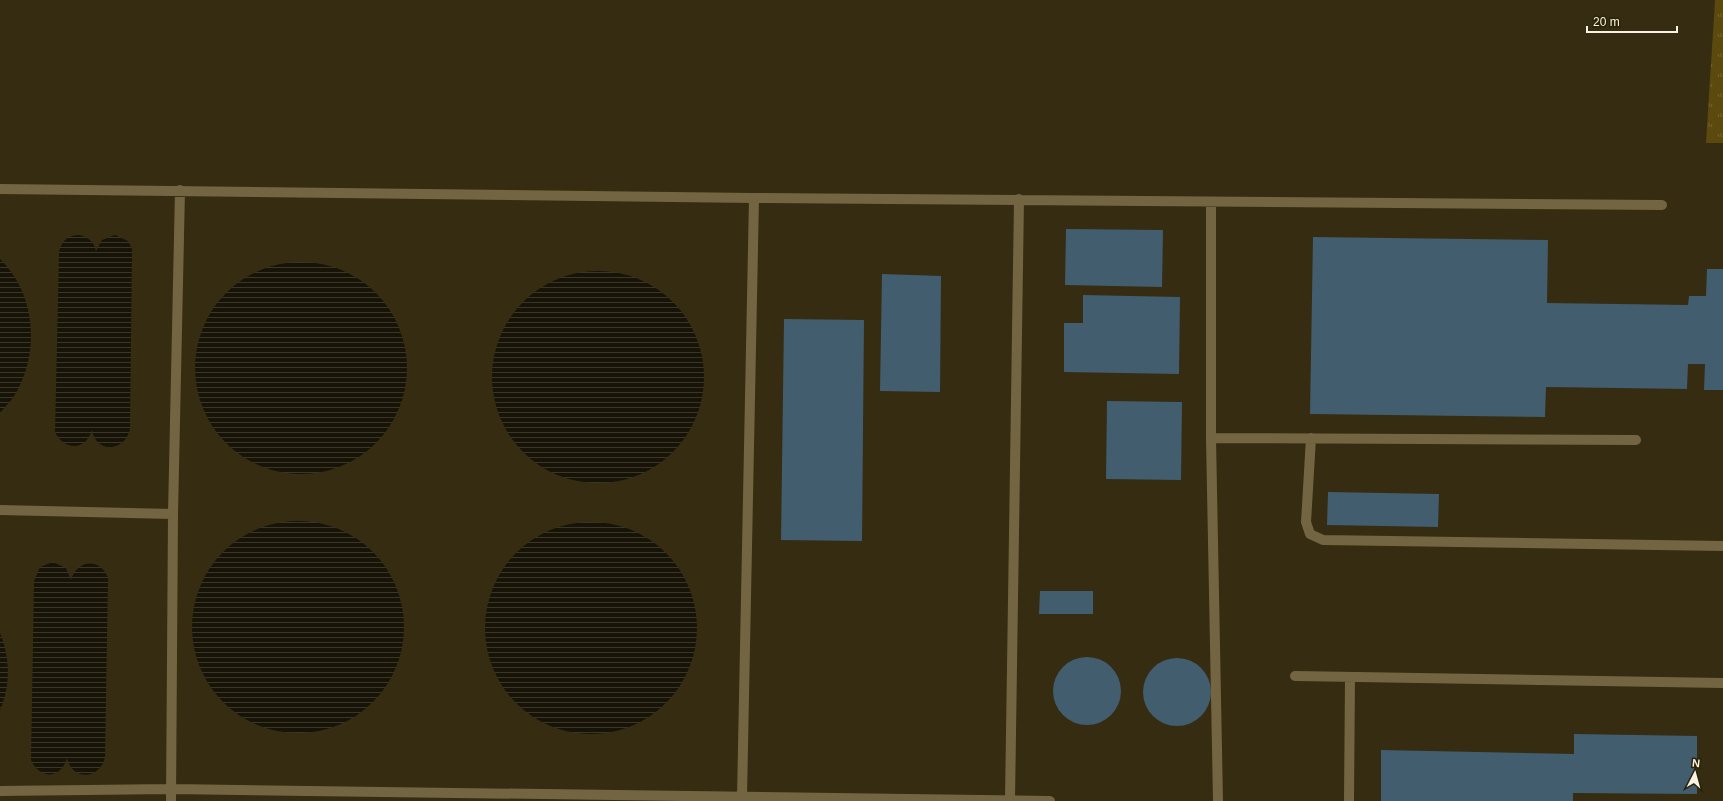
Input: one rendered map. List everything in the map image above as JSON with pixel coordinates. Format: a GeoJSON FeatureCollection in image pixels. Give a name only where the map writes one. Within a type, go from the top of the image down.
{"type":"FeatureCollection","features":[{"type":"Feature","properties":{"kind":"street"},"geometry":{"type":"LineString","coordinates":[[0,188],[754,198],[1662,205]]}},
{"type":"Feature","properties":{"kind":"street"},"geometry":{"type":"LineString","coordinates":[[171,801],[172,514],[180,190]]}},
{"type":"Feature","properties":{"kind":"street"},"geometry":{"type":"LineString","coordinates":[[742,797],[754,198]]}},
{"type":"Feature","properties":{"kind":"street"},"geometry":{"type":"LineString","coordinates":[[1010,800],[1019,199]]}},
{"type":"Feature","properties":{"kind":"street"},"geometry":{"type":"LineString","coordinates":[[1211,202],[1211,438],[1218,801]]}},
{"type":"Feature","properties":{"kind":"street"},"geometry":{"type":"LineString","coordinates":[[1211,438],[1636,440]]}},
{"type":"Feature","properties":{"kind":"street"},"geometry":{"type":"LineString","coordinates":[[1311,438],[1306,522],[1310,534],[1323,540],[1723,546]]}},
{"type":"Feature","properties":{"kind":"street"},"geometry":{"type":"LineString","coordinates":[[0,510],[172,514]]}},
{"type":"Feature","properties":{"kind":"street"},"geometry":{"type":"LineString","coordinates":[[1295,676],[1723,683]]}},
{"type":"Feature","properties":{"kind":"street"},"geometry":{"type":"LineString","coordinates":[[1349,801],[1350,677]]}},
{"type":"Feature","properties":{"kind":"street"},"geometry":{"type":"LineString","coordinates":[[0,791],[171,789],[392,796],[742,797],[1050,801]]}},
{"type":"Feature","properties":{"kind":"green space"},"geometry":{"type":"Polygon","coordinates":[[[1715,0],[1723,0],[1723,143],[1706,143],[1715,0]]]}},
{"type":"Feature","properties":{"kind":"shaded area"},"geometry":{"type":"Polygon","coordinates":[[[78,235],[90,240],[96,251],[102,240],[115,235],[128,241],[132,249],[130,429],[127,437],[117,446],[104,446],[99,443],[92,430],[85,442],[75,446],[64,443],[55,432],[59,253],[61,246],[67,238],[78,235]]]}},
{"type":"Feature","properties":{"kind":"shaded area"},"geometry":{"type":"Polygon","coordinates":[[[0,259],[12,273],[21,288],[27,305],[31,340],[29,357],[24,375],[15,394],[0,413],[0,259]]]}},
{"type":"Feature","properties":{"kind":"shaded area"},"geometry":{"type":"Polygon","coordinates":[[[291,262],[311,262],[342,270],[360,280],[376,293],[389,309],[399,327],[405,347],[407,368],[405,389],[399,409],[389,427],[376,443],[360,456],[342,466],[311,474],[291,474],[260,466],[234,450],[219,435],[203,409],[195,378],[195,358],[203,327],[219,301],[234,286],[260,270],[291,262]]]}},
{"type":"Feature","properties":{"kind":"shaded area"},"geometry":{"type":"Polygon","coordinates":[[[588,271],[608,271],[639,279],[648,283],[673,302],[686,318],[696,336],[702,356],[704,377],[702,398],[696,418],[686,436],[673,452],[657,465],[639,475],[608,483],[588,483],[557,475],[548,471],[531,459],[516,444],[504,427],[500,418],[492,387],[492,367],[500,336],[504,327],[516,310],[531,295],[548,283],[557,279],[588,271]]]}},
{"type":"Feature","properties":{"kind":"shaded area"},"geometry":{"type":"Polygon","coordinates":[[[288,521],[308,521],[339,529],[348,533],[373,552],[386,568],[396,586],[402,606],[404,627],[402,648],[396,668],[386,686],[373,702],[357,715],[339,725],[308,733],[288,733],[257,725],[248,721],[231,709],[216,694],[204,677],[200,668],[192,637],[192,617],[200,586],[204,577],[216,560],[231,545],[248,533],[257,529],[288,521]]]}},
{"type":"Feature","properties":{"kind":"shaded area"},"geometry":{"type":"Polygon","coordinates":[[[581,522],[601,522],[632,530],[650,540],[666,553],[679,569],[689,587],[695,607],[697,628],[695,649],[689,669],[679,687],[666,703],[650,716],[632,726],[601,734],[581,734],[550,726],[524,710],[509,695],[493,669],[485,638],[485,618],[493,587],[509,561],[524,546],[550,530],[581,522]]]}},
{"type":"Feature","properties":{"kind":"shaded area"},"geometry":{"type":"Polygon","coordinates":[[[53,562],[66,568],[71,580],[78,568],[89,564],[94,564],[100,567],[108,578],[105,757],[98,770],[86,775],[74,771],[67,758],[60,770],[50,774],[45,774],[40,771],[35,767],[31,760],[34,581],[40,567],[53,562]]]}},
{"type":"Feature","properties":{"kind":"shaded area"},"geometry":{"type":"Polygon","coordinates":[[[0,633],[6,652],[8,671],[6,691],[0,710],[0,633]]]}},
{"type":"Feature","properties":{"kind":"building"},"geometry":{"type":"Polygon","coordinates":[[[1066,229],[1163,230],[1162,287],[1065,285],[1066,229]]]}},
{"type":"Feature","properties":{"kind":"building"},"geometry":{"type":"Polygon","coordinates":[[[1313,237],[1548,240],[1547,303],[1688,305],[1689,296],[1706,296],[1707,269],[1723,269],[1723,390],[1704,390],[1705,364],[1688,364],[1687,389],[1546,387],[1545,417],[1310,414],[1313,237]]]}},
{"type":"Feature","properties":{"kind":"building"},"geometry":{"type":"Polygon","coordinates":[[[882,274],[941,276],[940,392],[880,391],[882,274]]]}},
{"type":"Feature","properties":{"kind":"building"},"geometry":{"type":"Polygon","coordinates":[[[1083,295],[1180,297],[1179,374],[1064,372],[1064,323],[1083,323],[1083,295]]]}},
{"type":"Feature","properties":{"kind":"building"},"geometry":{"type":"Polygon","coordinates":[[[784,319],[864,320],[862,541],[781,540],[784,319]]]}},
{"type":"Feature","properties":{"kind":"building"},"geometry":{"type":"Polygon","coordinates":[[[1107,401],[1182,402],[1181,480],[1106,479],[1107,401]]]}},
{"type":"Feature","properties":{"kind":"building"},"geometry":{"type":"Polygon","coordinates":[[[1328,492],[1439,494],[1438,527],[1327,525],[1328,492]]]}},
{"type":"Feature","properties":{"kind":"building"},"geometry":{"type":"Polygon","coordinates":[[[1040,591],[1093,591],[1093,614],[1039,614],[1040,591]]]}},
{"type":"Feature","properties":{"kind":"building"},"geometry":{"type":"Polygon","coordinates":[[[1080,657],[1094,657],[1106,662],[1116,672],[1121,684],[1121,698],[1116,710],[1106,720],[1094,725],[1080,725],[1068,720],[1058,710],[1053,698],[1053,684],[1058,672],[1068,662],[1080,657]]]}},
{"type":"Feature","properties":{"kind":"building"},"geometry":{"type":"Polygon","coordinates":[[[1170,658],[1184,658],[1196,664],[1205,673],[1211,685],[1209,705],[1201,716],[1190,724],[1184,726],[1170,726],[1164,724],[1153,716],[1145,705],[1143,699],[1143,685],[1145,679],[1153,668],[1164,660],[1170,658]]]}},
{"type":"Feature","properties":{"kind":"building"},"geometry":{"type":"Polygon","coordinates":[[[1574,734],[1697,736],[1697,794],[1573,793],[1573,801],[1381,801],[1381,750],[1574,754],[1574,734]]]}}]}
